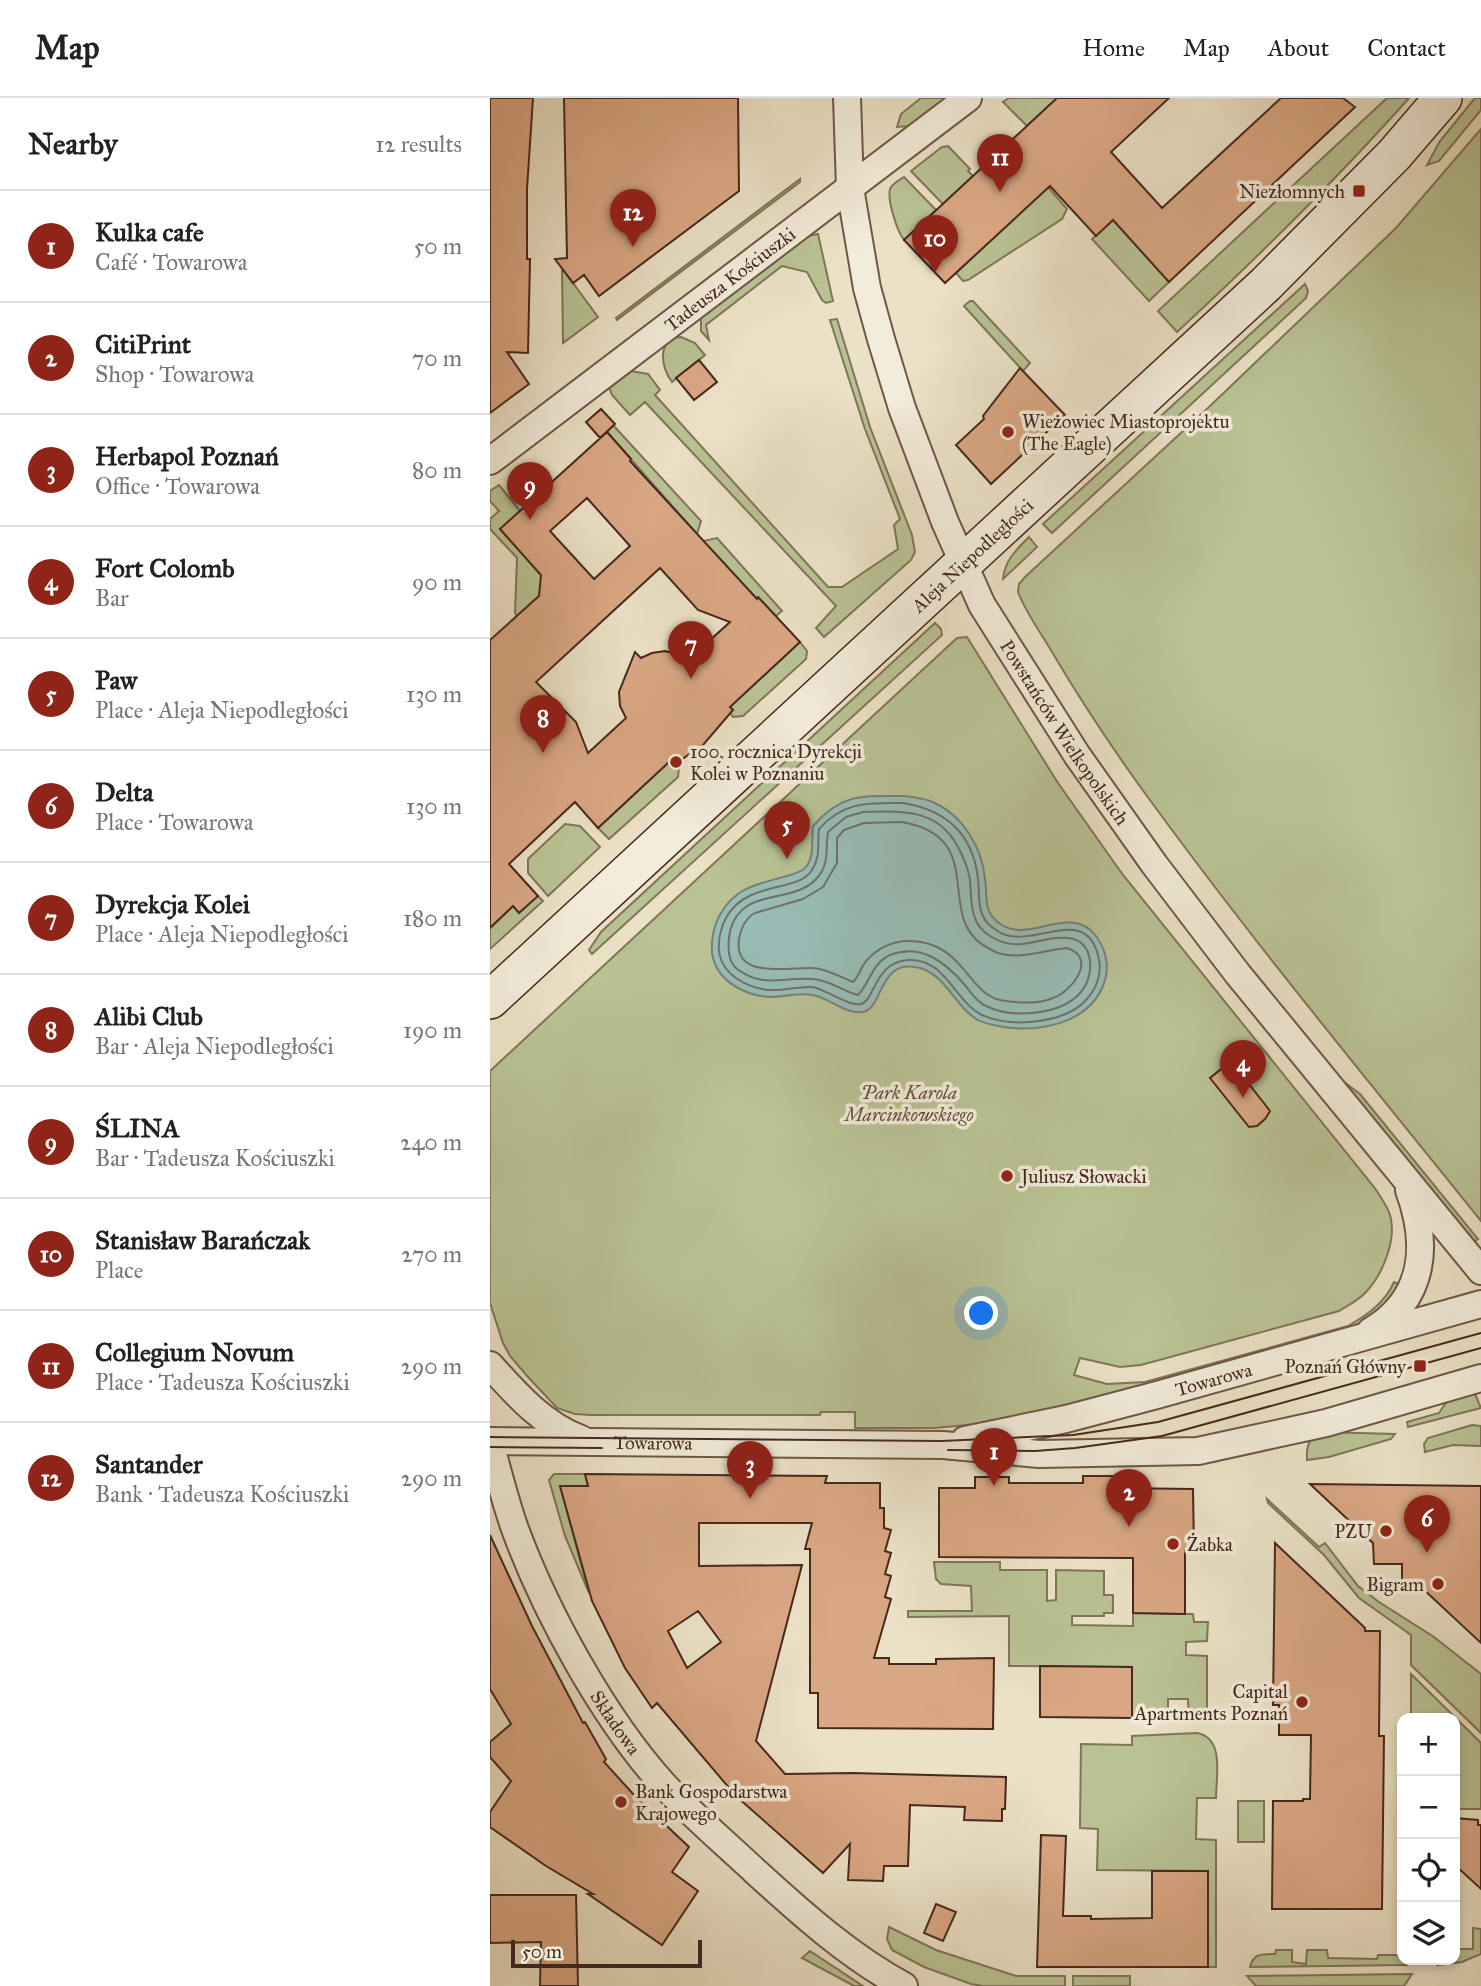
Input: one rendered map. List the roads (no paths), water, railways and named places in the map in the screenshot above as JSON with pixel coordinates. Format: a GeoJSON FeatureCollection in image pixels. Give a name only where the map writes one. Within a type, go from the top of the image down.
{"type":"FeatureCollection","features":[{"type":"Feature","properties":{"kind":"street","name":"Powstańców Wielkopolskich"},"geometry":{"type":"LineString","coordinates":[[847,98],[850,188],[867,288],[881,339],[906,419],[962,564],[991,620],[1107,799],[1237,973],[1481,1271]]}},
{"type":"Feature","properties":{"kind":"street","name":"Tadeusza Kościuszki"},"geometry":{"type":"LineString","coordinates":[[490,461],[968,98]]}},
{"type":"Feature","properties":{"kind":"street","name":"Aleja Niepodległości"},"geometry":{"type":"LineString","coordinates":[[490,1000],[1266,284],[1394,155],[1443,98]]}},
{"type":"Feature","properties":{"kind":"street"},"geometry":{"type":"LineString","coordinates":[[1347,1343],[1387,1322],[1405,1300],[1415,1280],[1421,1239],[1414,1204],[1403,1176]]}},
{"type":"Feature","properties":{"kind":"street","name":"Towarowa"},"geometry":{"type":"LineString","coordinates":[[943,1446],[1078,1416],[1481,1304]]}},
{"type":"Feature","properties":{"kind":"street"},"geometry":{"type":"LineString","coordinates":[[490,1364],[526,1404],[547,1422],[570,1435],[593,1443]]}},
{"type":"Feature","properties":{"kind":"street","name":"Towarowa"},"geometry":{"type":"LineString","coordinates":[[490,1442],[943,1446],[1039,1454],[1198,1451],[1326,1423],[1481,1378]]}},
{"type":"Feature","properties":{"kind":"street","name":"Składowa"},"geometry":{"type":"LineString","coordinates":[[490,1442],[515,1529],[540,1587],[600,1698],[627,1740],[678,1799],[772,1887],[818,1927],[904,1986]]}},
{"type":"Feature","properties":{"kind":"water"},"geometry":{"type":"Polygon","coordinates":[[[904,796],[927,800],[941,806],[968,832],[980,855],[987,905],[991,915],[1002,925],[1025,930],[1075,923],[1086,927],[1096,936],[1103,948],[1107,967],[1103,986],[1086,1009],[1061,1023],[1032,1028],[1003,1027],[981,1021],[970,1014],[937,978],[920,968],[906,967],[896,970],[889,976],[870,1009],[863,1012],[844,1009],[813,995],[771,997],[751,994],[733,985],[719,972],[712,953],[715,927],[727,904],[734,897],[750,887],[804,869],[811,858],[813,826],[834,807],[864,797],[904,796]]]}},
{"type":"Feature","properties":{"kind":"tram line"},"geometry":{"type":"LineString","coordinates":[[490,1437],[942,1441],[1073,1435],[1158,1422],[1481,1333]]}},
{"type":"Feature","properties":{"kind":"tram line"},"geometry":{"type":"LineString","coordinates":[[948,1450],[1035,1451],[1162,1436],[1481,1348]]}},
{"type":"Feature","properties":{"kind":"tram line"},"geometry":{"type":"LineString","coordinates":[[490,1447],[602,1448]]}},
{"type":"Feature","properties":{"kind":"place","name":"Niezłomnych"},"geometry":{"type":"Point","coordinates":[1359,191]}},
{"type":"Feature","properties":{"kind":"place","name":"Collegium Novum"},"geometry":{"type":"Point","coordinates":[1000,192]}},
{"type":"Feature","properties":{"kind":"place","name":"Santander"},"geometry":{"type":"Point","coordinates":[633,247]}},
{"type":"Feature","properties":{"kind":"place","name":"Stanisław Barańczak"},"geometry":{"type":"Point","coordinates":[935,273]}},
{"type":"Feature","properties":{"kind":"place","name":"Wieżowiec Miastoprojektu (The Eagle)"},"geometry":{"type":"Point","coordinates":[1008,432]}},
{"type":"Feature","properties":{"kind":"place","name":"ŚLINA"},"geometry":{"type":"Point","coordinates":[530,520]}},
{"type":"Feature","properties":{"kind":"place","name":"Dyrekcja Kolei"},"geometry":{"type":"Point","coordinates":[691,679]}},
{"type":"Feature","properties":{"kind":"place","name":"Alibi Club"},"geometry":{"type":"Point","coordinates":[543,753]}},
{"type":"Feature","properties":{"kind":"place","name":"100. rocznica Dyrekcji Kolei w Poznaniu"},"geometry":{"type":"Point","coordinates":[676,762]}},
{"type":"Feature","properties":{"kind":"place","name":"Paw"},"geometry":{"type":"Point","coordinates":[787,859]}},
{"type":"Feature","properties":{"kind":"place","name":"Fort Colomb"},"geometry":{"type":"Point","coordinates":[1243,1098]}},
{"type":"Feature","properties":{"kind":"place","name":"Juliusz Słowacki"},"geometry":{"type":"Point","coordinates":[1007,1176]}},
{"type":"Feature","properties":{"kind":"place","name":"Poznań Główny"},"geometry":{"type":"Point","coordinates":[1420,1366]}},
{"type":"Feature","properties":{"kind":"place","name":"Kulka cafe"},"geometry":{"type":"Point","coordinates":[994,1486]}},
{"type":"Feature","properties":{"kind":"place","name":"Herbapol Poznań"},"geometry":{"type":"Point","coordinates":[750,1499]}},
{"type":"Feature","properties":{"kind":"place","name":"CitiPrint"},"geometry":{"type":"Point","coordinates":[1129,1527]}},
{"type":"Feature","properties":{"kind":"place","name":"PZU"},"geometry":{"type":"Point","coordinates":[1386,1531]}},
{"type":"Feature","properties":{"kind":"place","name":"Żabka"},"geometry":{"type":"Point","coordinates":[1173,1544]}},
{"type":"Feature","properties":{"kind":"place","name":"Delta"},"geometry":{"type":"Point","coordinates":[1427,1553]}},
{"type":"Feature","properties":{"kind":"place","name":"Bigram"},"geometry":{"type":"Point","coordinates":[1438,1584]}},
{"type":"Feature","properties":{"kind":"place","name":"Capital Apartments Poznań"},"geometry":{"type":"Point","coordinates":[1302,1702]}},
{"type":"Feature","properties":{"kind":"place","name":"Bank Gospodarstwa Krajowego"},"geometry":{"type":"Point","coordinates":[621,1802]}},
{"type":"Feature","properties":{"kind":"park label","name":"Park Karola Marcinkowskiego"},"geometry":{"type":"Point","coordinates":[909,1103]}}]}
